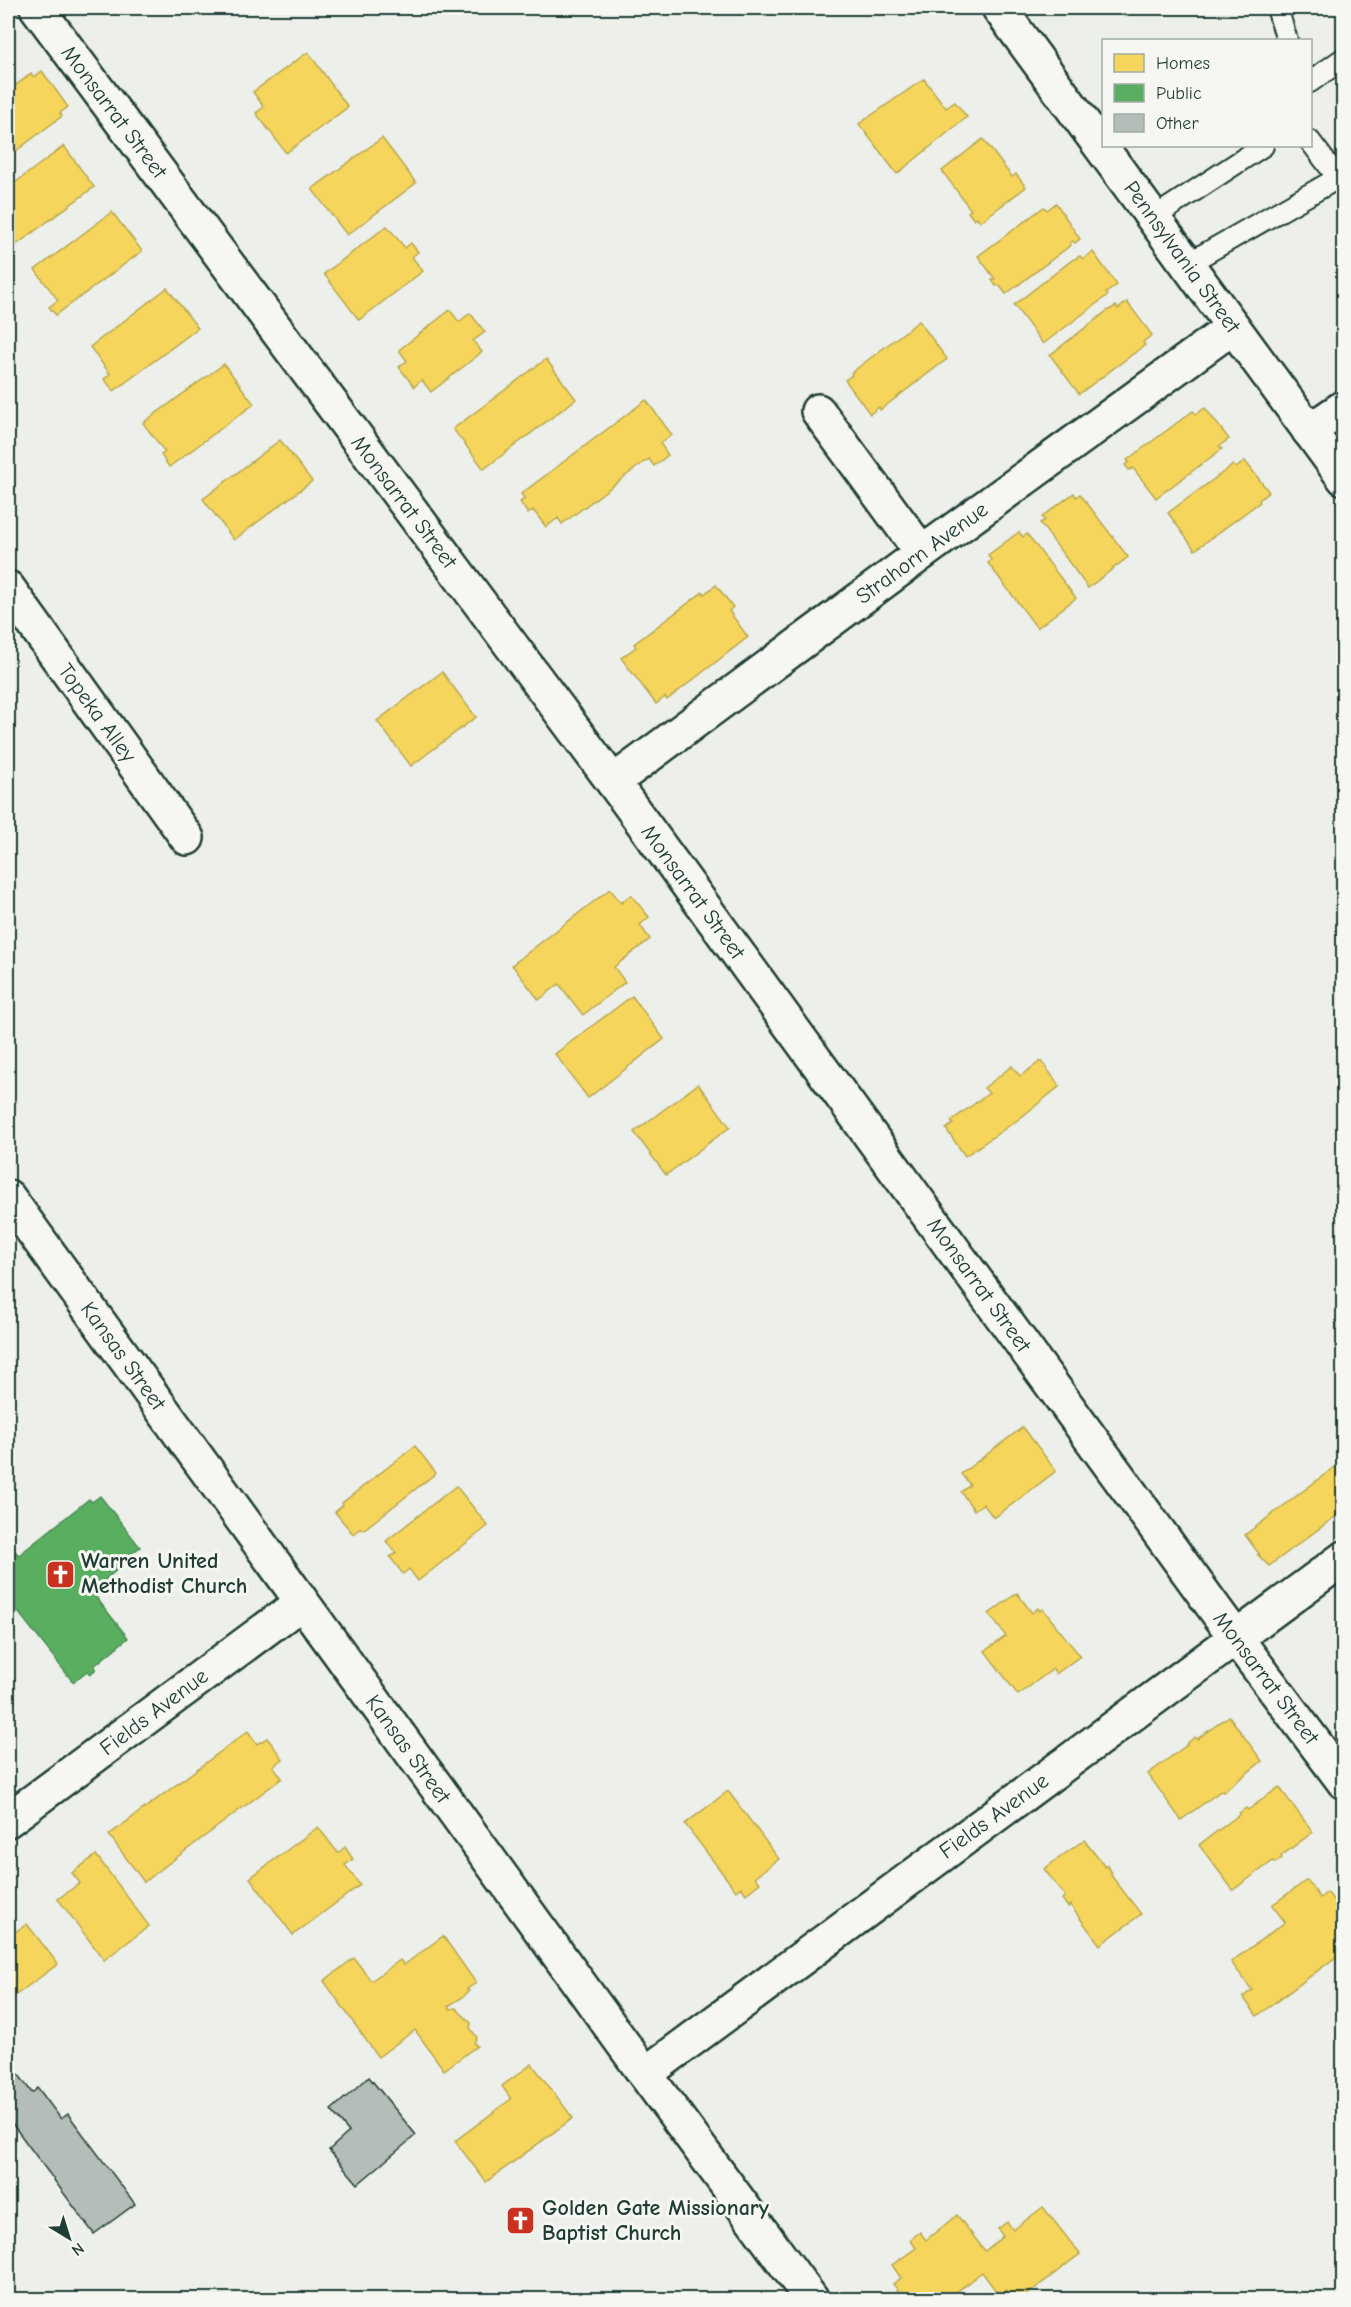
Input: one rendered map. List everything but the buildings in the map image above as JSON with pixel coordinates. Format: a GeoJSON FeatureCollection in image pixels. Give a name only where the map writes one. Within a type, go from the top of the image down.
{"type":"FeatureCollection","features":[{"type":"Feature","properties":{"kind":"street","name":"Monsarrat Street"},"geometry":{"type":"LineString","coordinates":[[37,8],[613,782],[1236,1638],[1344,1782]]}},
{"type":"Feature","properties":{"kind":"street","name":"Pennsylvania Street"},"geometry":{"type":"LineString","coordinates":[[999,8],[1344,478]]}},
{"type":"Feature","properties":{"kind":"street","name":"Strahorn Avenue"},"geometry":{"type":"LineString","coordinates":[[613,782],[922,553],[1233,327]]}},
{"type":"Feature","properties":{"kind":"street"},"geometry":{"type":"LineString","coordinates":[[1309,431],[1344,407]]}},
{"type":"Feature","properties":{"kind":"street"},"geometry":{"type":"LineString","coordinates":[[818,411],[922,553]]}},
{"type":"Feature","properties":{"kind":"street","name":"Topeka Alley"},"geometry":{"type":"LineString","coordinates":[[8,588],[187,838]]}},
{"type":"Feature","properties":{"kind":"street","name":"Kansas Street"},"geometry":{"type":"LineString","coordinates":[[8,1197],[301,1603],[812,2300]]}},
{"type":"Feature","properties":{"kind":"street","name":"Fields Avenue"},"geometry":{"type":"LineString","coordinates":[[645,2074],[1344,1558]]}},
{"type":"Feature","properties":{"kind":"street","name":"Fields Avenue"},"geometry":{"type":"LineString","coordinates":[[8,1820],[301,1603]]}},
{"type":"Feature","properties":{"kind":"lane"},"geometry":{"type":"LineString","coordinates":[[1277,8],[1287,39]]}},
{"type":"Feature","properties":{"kind":"lane"},"geometry":{"type":"LineString","coordinates":[[1312,81],[1344,58]]}},
{"type":"Feature","properties":{"kind":"lane"},"geometry":{"type":"LineString","coordinates":[[1186,264],[1341,178],[1312,142]]}},
{"type":"Feature","properties":{"kind":"lane"},"geometry":{"type":"LineString","coordinates":[[1153,218],[1261,147]]}},
{"type":"Feature","properties":{"kind":"place","name":"Warren United Methodist Church"},"geometry":{"type":"Point","coordinates":[60,1574]}},
{"type":"Feature","properties":{"kind":"place","name":"Golden Gate Missionary Baptist Church"},"geometry":{"type":"Point","coordinates":[521,2221]}}]}
